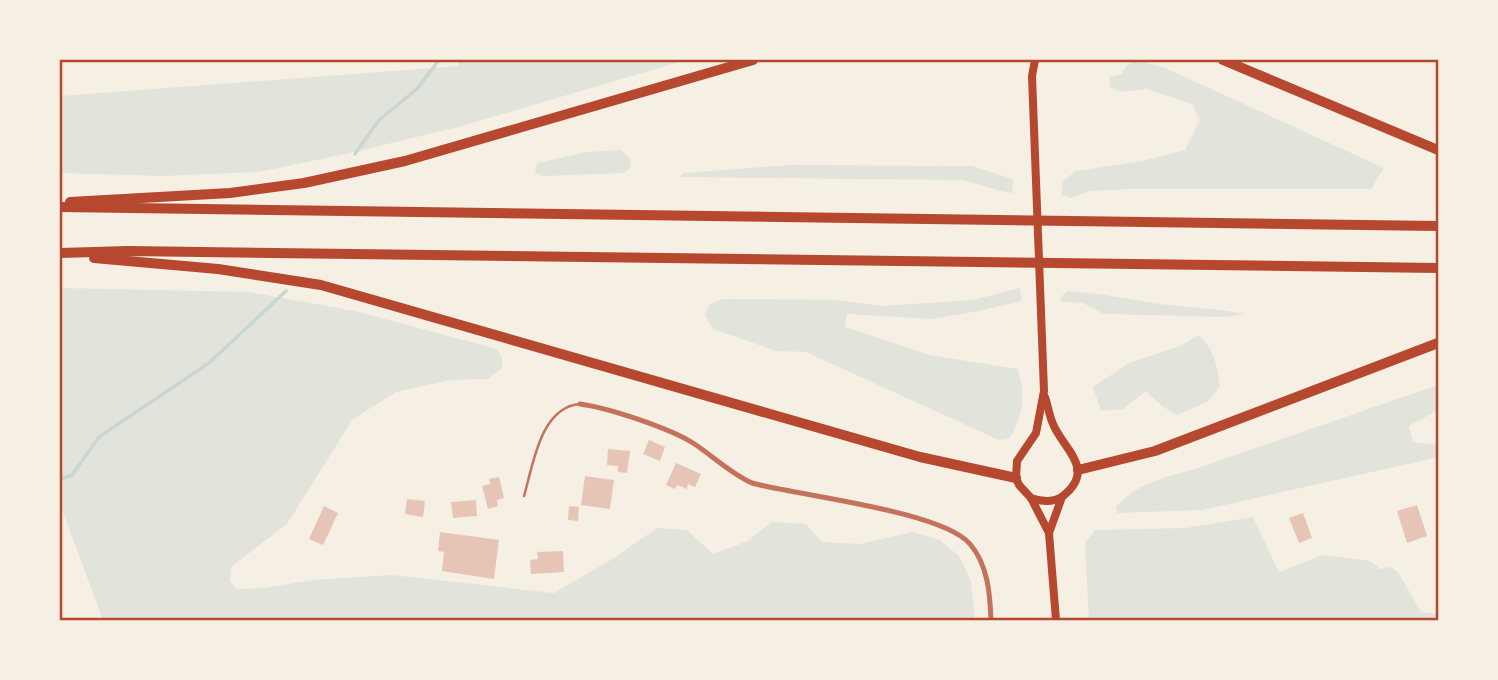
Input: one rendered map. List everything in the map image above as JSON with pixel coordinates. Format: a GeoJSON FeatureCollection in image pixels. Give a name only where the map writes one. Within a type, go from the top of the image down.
{"type":"FeatureCollection","features":[{"type":"Feature","properties":{"kind":"highway"},"geometry":{"type":"LineString","coordinates":[[60,205],[230,192],[315,181],[405,161],[753,60]]}},
{"type":"Feature","properties":{"kind":"highway"},"geometry":{"type":"LineString","coordinates":[[1223,60],[1438,150]]}},
{"type":"Feature","properties":{"kind":"highway"},"geometry":{"type":"LineString","coordinates":[[60,205],[1438,226]]}},
{"type":"Feature","properties":{"kind":"highway"},"geometry":{"type":"LineString","coordinates":[[60,254],[128,251],[1438,268]]}},
{"type":"Feature","properties":{"kind":"highway"},"geometry":{"type":"LineString","coordinates":[[60,254],[218,269],[321,285],[920,457],[1016,478]]}},
{"type":"Feature","properties":{"kind":"highway"},"geometry":{"type":"LineString","coordinates":[[1078,470],[1155,451],[1438,343]]}},
{"type":"Feature","properties":{"kind":"main road"},"geometry":{"type":"LineString","coordinates":[[1026,60],[1032,76]]}},
{"type":"Feature","properties":{"kind":"main road"},"geometry":{"type":"LineString","coordinates":[[1035,60],[1032,76],[1044,391],[1053,424],[1072,453],[1078,470],[1075,480],[1062,497],[1049,533]]}},
{"type":"Feature","properties":{"kind":"main road"},"geometry":{"type":"LineString","coordinates":[[1044,391],[1036,433],[1017,461],[1016,478],[1031,498],[1049,533],[1056,621]]}},
{"type":"Feature","properties":{"kind":"main road"},"geometry":{"type":"LineString","coordinates":[[1031,498],[1047,501],[1062,497]]}},
{"type":"Feature","properties":{"kind":"street"},"geometry":{"type":"LineString","coordinates":[[580,404],[634,419],[686,440],[752,483],[912,517],[946,527],[969,542],[982,563],[989,589],[991,621]]}},
{"type":"Feature","properties":{"kind":"lane"},"geometry":{"type":"LineString","coordinates":[[524,496],[538,449],[549,425],[566,407],[580,404]]}},
{"type":"Feature","properties":{"kind":"shaded area"},"geometry":{"type":"Polygon","coordinates":[[[458,60],[686,60],[462,126],[258,172],[165,176],[60,173],[60,96],[458,66],[458,60]]]}},
{"type":"Feature","properties":{"kind":"shaded area"},"geometry":{"type":"Polygon","coordinates":[[[1135,60],[1163,67],[1384,168],[1371,189],[1129,189],[1090,191],[1070,198],[1061,195],[1063,181],[1076,171],[1143,161],[1185,150],[1200,120],[1192,104],[1147,89],[1121,92],[1110,87],[1109,77],[1122,74],[1126,66],[1135,60]]]}},
{"type":"Feature","properties":{"kind":"shaded area"},"geometry":{"type":"Polygon","coordinates":[[[621,150],[630,158],[631,167],[624,173],[542,176],[535,172],[537,163],[587,152],[621,150]]]}},
{"type":"Feature","properties":{"kind":"shaded area"},"geometry":{"type":"Polygon","coordinates":[[[790,165],[972,166],[1013,179],[1012,193],[963,180],[679,177],[683,173],[790,165]]]}},
{"type":"Feature","properties":{"kind":"shaded area"},"geometry":{"type":"Polygon","coordinates":[[[60,288],[249,292],[355,311],[497,349],[502,358],[502,368],[487,379],[450,380],[396,392],[353,419],[287,524],[231,567],[230,581],[236,589],[392,575],[554,593],[614,558],[657,528],[687,530],[713,554],[748,541],[771,522],[806,524],[822,542],[860,544],[912,532],[940,540],[959,556],[971,581],[975,620],[103,620],[60,504],[60,288]]]}},
{"type":"Feature","properties":{"kind":"shaded area"},"geometry":{"type":"Polygon","coordinates":[[[1020,288],[1022,301],[979,311],[932,319],[847,314],[845,327],[930,355],[1018,369],[1022,396],[1018,421],[1010,438],[999,440],[806,352],[776,351],[713,329],[705,315],[709,305],[723,299],[835,300],[882,306],[973,300],[1020,288]]]}},
{"type":"Feature","properties":{"kind":"shaded area"},"geometry":{"type":"Polygon","coordinates":[[[1067,291],[1245,314],[1225,317],[1104,314],[1083,303],[1063,302],[1060,298],[1067,291]]]}},
{"type":"Feature","properties":{"kind":"shaded area"},"geometry":{"type":"Polygon","coordinates":[[[1199,335],[1212,353],[1220,386],[1207,402],[1177,415],[1146,391],[1123,409],[1101,411],[1093,387],[1129,363],[1180,346],[1199,335]]]}},
{"type":"Feature","properties":{"kind":"shaded area"},"geometry":{"type":"Polygon","coordinates":[[[1438,385],[1438,410],[1409,426],[1413,442],[1438,445],[1438,455],[1435,458],[1202,510],[1117,513],[1116,507],[1124,499],[1151,482],[1438,385]]]}},
{"type":"Feature","properties":{"kind":"shaded area"},"geometry":{"type":"Polygon","coordinates":[[[1253,517],[1279,572],[1322,555],[1370,561],[1380,569],[1391,567],[1398,572],[1421,612],[1436,614],[1438,620],[1089,620],[1085,543],[1095,530],[1186,528],[1253,517]]]}},
{"type":"Feature","properties":{"kind":"building"},"geometry":{"type":"Polygon","coordinates":[[[649,440],[665,447],[660,461],[643,454],[649,440]]]}},
{"type":"Feature","properties":{"kind":"building"},"geometry":{"type":"Polygon","coordinates":[[[608,449],[630,451],[627,473],[618,472],[618,466],[607,465],[608,449]]]}},
{"type":"Feature","properties":{"kind":"building"},"geometry":{"type":"Polygon","coordinates":[[[676,463],[701,474],[695,487],[688,484],[687,489],[677,485],[675,489],[666,485],[676,463]]]}},
{"type":"Feature","properties":{"kind":"building"},"geometry":{"type":"Polygon","coordinates":[[[585,476],[614,480],[610,509],[581,505],[585,476]]]}},
{"type":"Feature","properties":{"kind":"building"},"geometry":{"type":"Polygon","coordinates":[[[499,477],[504,498],[497,500],[498,506],[488,509],[482,486],[490,484],[489,479],[499,477]]]}},
{"type":"Feature","properties":{"kind":"building"},"geometry":{"type":"Polygon","coordinates":[[[407,499],[425,501],[423,517],[405,514],[407,499]]]}},
{"type":"Feature","properties":{"kind":"building"},"geometry":{"type":"Polygon","coordinates":[[[476,500],[477,516],[453,518],[451,502],[476,500]]]}},
{"type":"Feature","properties":{"kind":"building"},"geometry":{"type":"Polygon","coordinates":[[[1417,505],[1427,536],[1407,543],[1397,511],[1417,505]]]}},
{"type":"Feature","properties":{"kind":"building"},"geometry":{"type":"Polygon","coordinates":[[[324,506],[338,513],[323,545],[309,539],[324,506]]]}},
{"type":"Feature","properties":{"kind":"building"},"geometry":{"type":"Polygon","coordinates":[[[569,506],[579,507],[578,521],[568,520],[569,506]]]}},
{"type":"Feature","properties":{"kind":"building"},"geometry":{"type":"Polygon","coordinates":[[[1303,513],[1312,538],[1299,543],[1289,518],[1303,513]]]}},
{"type":"Feature","properties":{"kind":"building"},"geometry":{"type":"Polygon","coordinates":[[[440,532],[499,540],[494,579],[442,571],[444,552],[438,551],[440,532]]]}},
{"type":"Feature","properties":{"kind":"building"},"geometry":{"type":"Polygon","coordinates":[[[563,551],[564,572],[531,574],[530,560],[538,559],[537,552],[563,551]]]}},
{"type":"Feature","properties":{"kind":"waterway"},"geometry":{"type":"LineString","coordinates":[[355,154],[379,120],[417,89],[439,60]]}},
{"type":"Feature","properties":{"kind":"waterway"},"geometry":{"type":"LineString","coordinates":[[60,479],[72,475],[99,437],[209,363],[286,291]]}}]}
